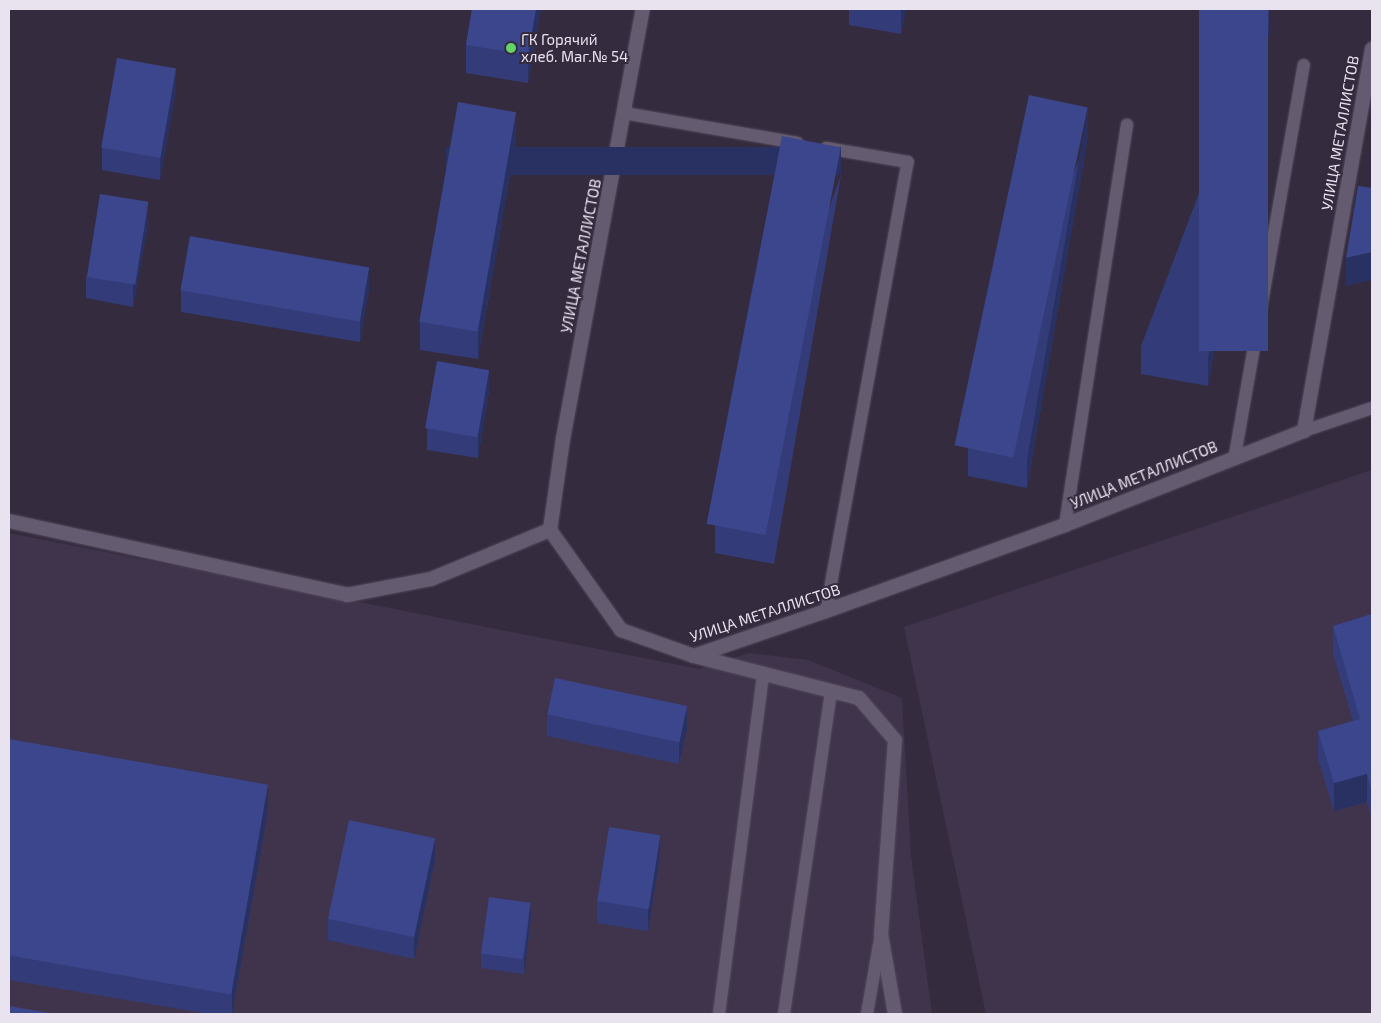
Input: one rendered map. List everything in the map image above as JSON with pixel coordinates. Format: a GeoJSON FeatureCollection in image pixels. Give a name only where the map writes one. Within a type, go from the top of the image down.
{"type":"FeatureCollection","features":[{"type":"Feature","properties":{"kind":"street","name":"УЛИЦА МЕТАЛЛИСТОВ"},"geometry":{"type":"LineString","coordinates":[[643,9],[563,439],[550,530],[621,630],[694,656],[826,611],[1065,525],[1235,455],[1304,431],[1372,48]]}},
{"type":"Feature","properties":{"kind":"street"},"geometry":{"type":"LineString","coordinates":[[9,521],[347,595],[431,579],[550,530]]}},
{"type":"Feature","properties":{"kind":"street"},"geometry":{"type":"LineString","coordinates":[[694,656],[859,698],[895,740],[881,934],[895,1014]]}},
{"type":"Feature","properties":{"kind":"lane"},"geometry":{"type":"LineString","coordinates":[[1235,455],[1304,65]]}},
{"type":"Feature","properties":{"kind":"lane"},"geometry":{"type":"LineString","coordinates":[[624,114],[908,162],[826,611]]}},
{"type":"Feature","properties":{"kind":"lane"},"geometry":{"type":"LineString","coordinates":[[1065,525],[1127,125]]}},
{"type":"Feature","properties":{"kind":"lane","name":"УЛИЦА МЕТАЛЛИСТОВ"},"geometry":{"type":"LineString","coordinates":[[1304,431],[1372,408]]}},
{"type":"Feature","properties":{"kind":"lane"},"geometry":{"type":"LineString","coordinates":[[719,1014],[763,673]]}},
{"type":"Feature","properties":{"kind":"lane"},"geometry":{"type":"LineString","coordinates":[[784,1014],[831,691]]}},
{"type":"Feature","properties":{"kind":"lane"},"geometry":{"type":"LineString","coordinates":[[867,1014],[881,934]]}},
{"type":"Feature","properties":{"kind":"shaded area"},"geometry":{"type":"Polygon","coordinates":[[[1372,470],[1372,1014],[986,1014],[904,627],[1372,470]]]}},
{"type":"Feature","properties":{"kind":"shaded area"},"geometry":{"type":"Polygon","coordinates":[[[9,533],[699,669],[749,653],[808,660],[902,698],[911,856],[932,1014],[9,1014],[9,533]]]}},
{"type":"Feature","properties":{"kind":"building"},"geometry":{"type":"Polygon","coordinates":[[[472,9],[536,9],[528,55],[466,45],[472,9]]]}},
{"type":"Feature","properties":{"kind":"building"},"geometry":{"type":"Polygon","coordinates":[[[1199,9],[1268,9],[1268,351],[1199,351],[1199,9]]]}},
{"type":"Feature","properties":{"kind":"building"},"geometry":{"type":"Polygon","coordinates":[[[117,58],[176,68],[160,158],[101,148],[117,58]]]}},
{"type":"Feature","properties":{"kind":"building"},"geometry":{"type":"Polygon","coordinates":[[[1029,95],[1088,107],[1013,458],[955,445],[1029,95]]]}},
{"type":"Feature","properties":{"kind":"building"},"geometry":{"type":"Polygon","coordinates":[[[458,102],[516,112],[477,332],[419,322],[458,102]]]}},
{"type":"Feature","properties":{"kind":"building"},"geometry":{"type":"Polygon","coordinates":[[[782,136],[841,147],[766,535],[707,524],[782,136]]]}},
{"type":"Feature","properties":{"kind":"building"},"geometry":{"type":"Polygon","coordinates":[[[1358,186],[1372,188],[1372,252],[1346,258],[1358,186]]]}},
{"type":"Feature","properties":{"kind":"building"},"geometry":{"type":"Polygon","coordinates":[[[100,194],[148,202],[135,285],[87,277],[100,194]]]}},
{"type":"Feature","properties":{"kind":"building"},"geometry":{"type":"Polygon","coordinates":[[[190,236],[369,268],[360,322],[180,290],[190,236]]]}},
{"type":"Feature","properties":{"kind":"building"},"geometry":{"type":"Polygon","coordinates":[[[437,361],[489,370],[477,437],[425,428],[437,361]]]}},
{"type":"Feature","properties":{"kind":"building"},"geometry":{"type":"Polygon","coordinates":[[[1372,614],[1372,792],[1367,774],[1334,783],[1318,731],[1360,719],[1333,626],[1372,614]]]}},
{"type":"Feature","properties":{"kind":"building"},"geometry":{"type":"Polygon","coordinates":[[[555,678],[687,706],[679,742],[547,714],[555,678]]]}},
{"type":"Feature","properties":{"kind":"building"},"geometry":{"type":"Polygon","coordinates":[[[9,739],[268,785],[231,994],[9,955],[9,739]]]}},
{"type":"Feature","properties":{"kind":"building"},"geometry":{"type":"Polygon","coordinates":[[[349,820],[435,838],[414,937],[328,919],[349,820]]]}},
{"type":"Feature","properties":{"kind":"building"},"geometry":{"type":"Polygon","coordinates":[[[609,827],[660,835],[649,909],[597,901],[609,827]]]}},
{"type":"Feature","properties":{"kind":"building"},"geometry":{"type":"Polygon","coordinates":[[[489,897],[531,903],[523,959],[481,953],[489,897]]]}},
{"type":"Feature","properties":{"kind":"building"},"geometry":{"type":"Polygon","coordinates":[[[9,1006],[55,1014],[9,1014],[9,1006]]]}},
{"type":"Feature","properties":{"kind":"place","name":"ГК Горячий хлеб. Маг.№ 54"},"geometry":{"type":"Point","coordinates":[511,48]}}]}
